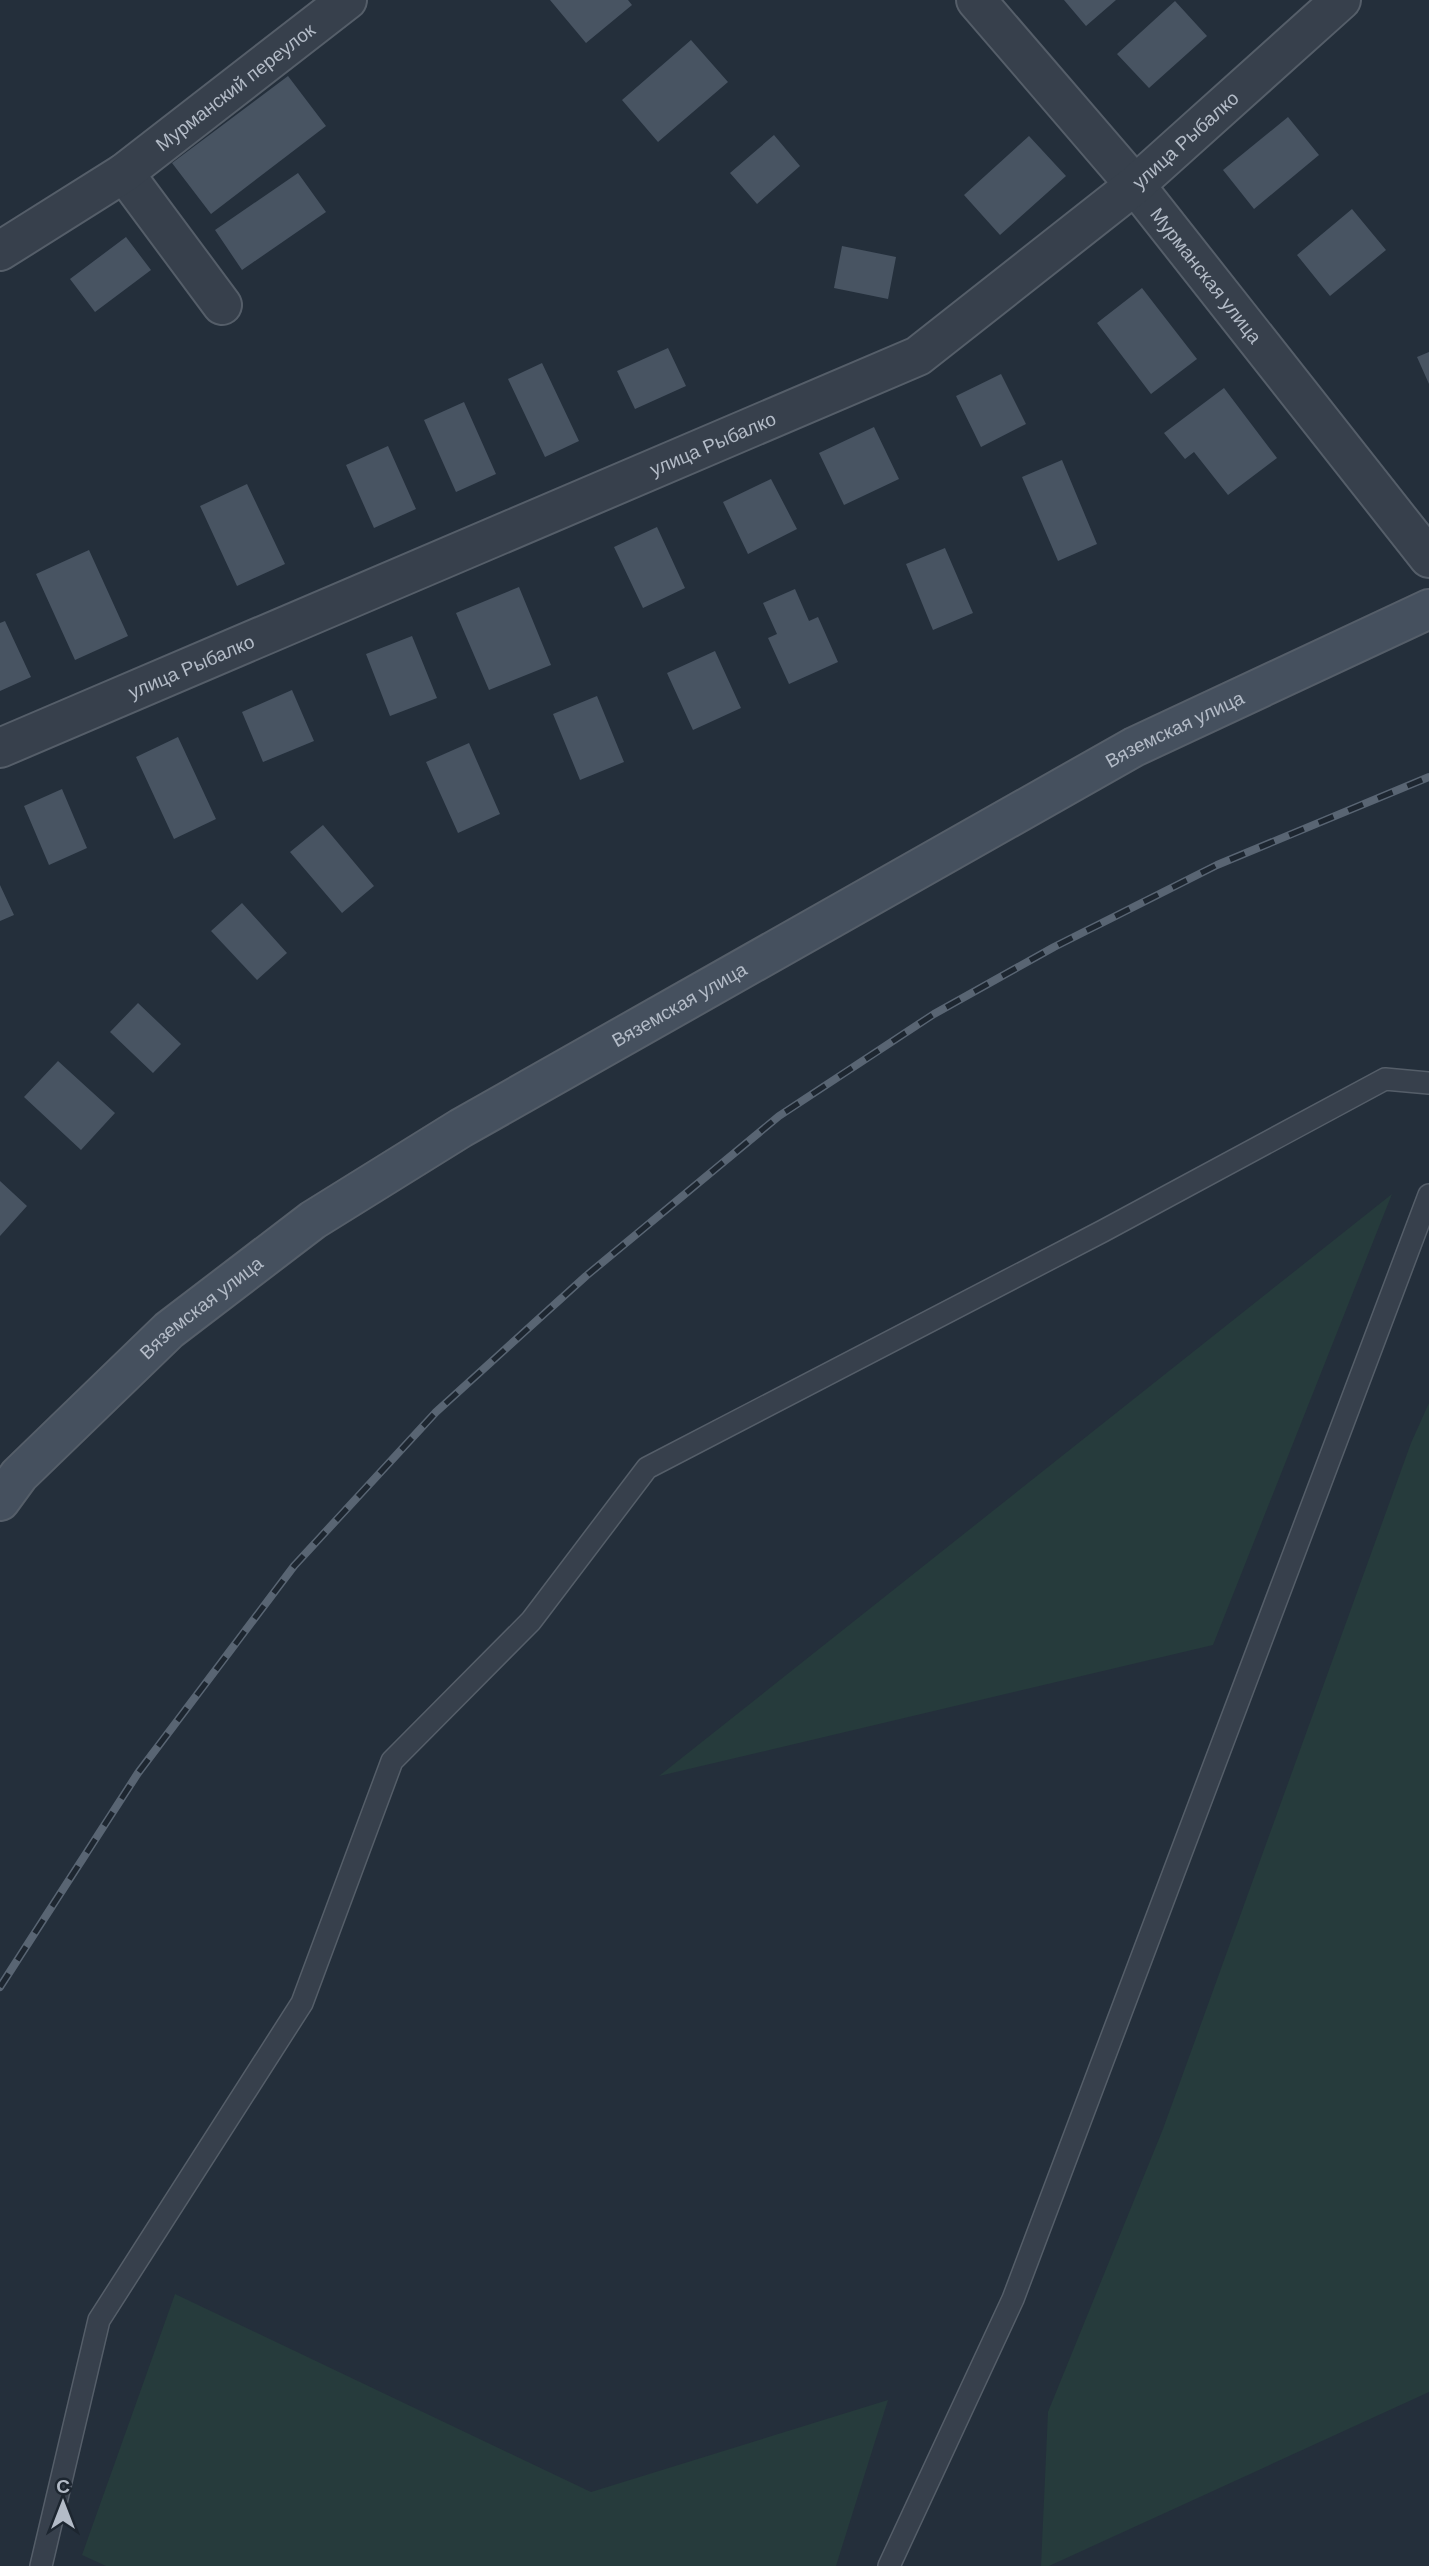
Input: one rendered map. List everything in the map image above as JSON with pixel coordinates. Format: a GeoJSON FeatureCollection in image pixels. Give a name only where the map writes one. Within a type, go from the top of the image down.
{"type":"FeatureCollection","features":[{"type":"Feature","properties":{"kind":"main road","name":"Вяземская улица"},"geometry":{"type":"LineString","coordinates":[[0,1501],[19,1475],[169,1330],[313,1220],[461,1128],[1134,747],[1429,609]]}},
{"type":"Feature","properties":{"kind":"street","name":"Мурманский переулок"},"geometry":{"type":"LineString","coordinates":[[0,251],[124,173],[347,0]]}},
{"type":"Feature","properties":{"kind":"street","name":"Мурманская улица"},"geometry":{"type":"LineString","coordinates":[[976,0],[1135,185],[1429,558]]}},
{"type":"Feature","properties":{"kind":"street","name":"улица Рыбалко"},"geometry":{"type":"LineString","coordinates":[[0,748],[918,356],[1135,185],[1341,0]]}},
{"type":"Feature","properties":{"kind":"street"},"geometry":{"type":"LineString","coordinates":[[124,173],[222,305]]}},
{"type":"Feature","properties":{"kind":"lane"},"geometry":{"type":"LineString","coordinates":[[41,2566],[99,2320],[302,2003],[392,1761],[531,1621],[647,1468],[1103,1231],[1385,1079],[1429,1083]]}},
{"type":"Feature","properties":{"kind":"lane"},"geometry":{"type":"LineString","coordinates":[[889,2566],[1013,2299],[1429,1195]]}},
{"type":"Feature","properties":{"kind":"green space"},"geometry":{"type":"Polygon","coordinates":[[[1392,1194],[1213,1645],[659,1776],[1392,1194]]]}},
{"type":"Feature","properties":{"kind":"green space"},"geometry":{"type":"Polygon","coordinates":[[[1429,1403],[1429,2392],[1049,2566],[1041,2566],[1048,2412],[1163,2129],[1411,1443],[1429,1403]]]}},
{"type":"Feature","properties":{"kind":"green space"},"geometry":{"type":"Polygon","coordinates":[[[175,2294],[591,2492],[888,2400],[836,2566],[106,2566],[82,2555],[175,2294]]]}},
{"type":"Feature","properties":{"kind":"building"},"geometry":{"type":"Polygon","coordinates":[[[550,0],[628,0],[632,5],[586,43],[550,0]]]}},
{"type":"Feature","properties":{"kind":"building"},"geometry":{"type":"Polygon","coordinates":[[[1064,0],[1116,0],[1086,26],[1064,0]]]}},
{"type":"Feature","properties":{"kind":"building"},"geometry":{"type":"Polygon","coordinates":[[[1175,1],[1207,36],[1149,88],[1117,54],[1175,1]]]}},
{"type":"Feature","properties":{"kind":"building"},"geometry":{"type":"Polygon","coordinates":[[[691,40],[728,82],[658,142],[622,100],[691,40]]]}},
{"type":"Feature","properties":{"kind":"building"},"geometry":{"type":"Polygon","coordinates":[[[288,76],[326,126],[211,214],[172,163],[288,76]]]}},
{"type":"Feature","properties":{"kind":"building"},"geometry":{"type":"Polygon","coordinates":[[[1288,117],[1319,155],[1254,209],[1223,170],[1288,117]]]}},
{"type":"Feature","properties":{"kind":"building"},"geometry":{"type":"Polygon","coordinates":[[[774,135],[800,166],[757,204],[730,173],[774,135]]]}},
{"type":"Feature","properties":{"kind":"building"},"geometry":{"type":"Polygon","coordinates":[[[1029,136],[1066,176],[1000,235],[964,195],[1029,136]]]}},
{"type":"Feature","properties":{"kind":"building"},"geometry":{"type":"Polygon","coordinates":[[[298,173],[326,212],[242,270],[215,230],[298,173]]]}},
{"type":"Feature","properties":{"kind":"building"},"geometry":{"type":"Polygon","coordinates":[[[1352,209],[1386,250],[1330,296],[1297,255],[1352,209]]]}},
{"type":"Feature","properties":{"kind":"building"},"geometry":{"type":"Polygon","coordinates":[[[126,237],[151,270],[95,312],[70,279],[126,237]]]}},
{"type":"Feature","properties":{"kind":"building"},"geometry":{"type":"Polygon","coordinates":[[[842,246],[896,257],[888,299],[834,288],[842,246]]]}},
{"type":"Feature","properties":{"kind":"building"},"geometry":{"type":"Polygon","coordinates":[[[1142,288],[1197,359],[1151,394],[1097,323],[1142,288]]]}},
{"type":"Feature","properties":{"kind":"building"},"geometry":{"type":"Polygon","coordinates":[[[668,348],[686,386],[635,409],[617,371],[668,348]]]}},
{"type":"Feature","properties":{"kind":"building"},"geometry":{"type":"Polygon","coordinates":[[[1429,352],[1429,384],[1417,357],[1429,352]]]}},
{"type":"Feature","properties":{"kind":"building"},"geometry":{"type":"Polygon","coordinates":[[[542,363],[579,441],[545,457],[508,379],[542,363]]]}},
{"type":"Feature","properties":{"kind":"building"},"geometry":{"type":"Polygon","coordinates":[[[1001,374],[1026,424],[981,447],[956,396],[1001,374]]]}},
{"type":"Feature","properties":{"kind":"building"},"geometry":{"type":"Polygon","coordinates":[[[1224,388],[1277,458],[1228,495],[1194,452],[1185,459],[1164,433],[1224,388]]]}},
{"type":"Feature","properties":{"kind":"building"},"geometry":{"type":"Polygon","coordinates":[[[464,402],[496,474],[456,492],[424,420],[464,402]]]}},
{"type":"Feature","properties":{"kind":"building"},"geometry":{"type":"Polygon","coordinates":[[[874,427],[899,479],[844,505],[819,453],[874,427]]]}},
{"type":"Feature","properties":{"kind":"building"},"geometry":{"type":"Polygon","coordinates":[[[388,446],[416,509],[374,528],[346,465],[388,446]]]}},
{"type":"Feature","properties":{"kind":"building"},"geometry":{"type":"Polygon","coordinates":[[[1062,460],[1097,544],[1058,561],[1022,477],[1062,460]]]}},
{"type":"Feature","properties":{"kind":"building"},"geometry":{"type":"Polygon","coordinates":[[[771,479],[797,529],[748,554],[723,502],[771,479]]]}},
{"type":"Feature","properties":{"kind":"building"},"geometry":{"type":"Polygon","coordinates":[[[247,484],[285,564],[237,586],[200,506],[247,484]]]}},
{"type":"Feature","properties":{"kind":"building"},"geometry":{"type":"Polygon","coordinates":[[[657,527],[685,588],[643,608],[614,547],[657,527]]]}},
{"type":"Feature","properties":{"kind":"building"},"geometry":{"type":"Polygon","coordinates":[[[945,548],[973,613],[933,630],[906,564],[945,548]]]}},
{"type":"Feature","properties":{"kind":"building"},"geometry":{"type":"Polygon","coordinates":[[[89,550],[128,636],[75,660],[36,574],[89,550]]]}},
{"type":"Feature","properties":{"kind":"building"},"geometry":{"type":"Polygon","coordinates":[[[519,587],[551,665],[489,690],[456,613],[519,587]]]}},
{"type":"Feature","properties":{"kind":"building"},"geometry":{"type":"Polygon","coordinates":[[[795,589],[809,621],[818,617],[838,662],[789,684],[768,638],[777,634],[763,603],[795,589]]]}},
{"type":"Feature","properties":{"kind":"building"},"geometry":{"type":"Polygon","coordinates":[[[5,621],[31,677],[0,691],[0,623],[5,621]]]}},
{"type":"Feature","properties":{"kind":"building"},"geometry":{"type":"Polygon","coordinates":[[[412,636],[437,698],[390,716],[366,654],[412,636]]]}},
{"type":"Feature","properties":{"kind":"building"},"geometry":{"type":"Polygon","coordinates":[[[715,651],[741,708],[693,730],[667,673],[715,651]]]}},
{"type":"Feature","properties":{"kind":"building"},"geometry":{"type":"Polygon","coordinates":[[[292,690],[314,741],[263,762],[242,712],[292,690]]]}},
{"type":"Feature","properties":{"kind":"building"},"geometry":{"type":"Polygon","coordinates":[[[597,696],[624,762],[580,780],[553,714],[597,696]]]}},
{"type":"Feature","properties":{"kind":"building"},"geometry":{"type":"Polygon","coordinates":[[[178,737],[216,819],[174,839],[136,757],[178,737]]]}},
{"type":"Feature","properties":{"kind":"building"},"geometry":{"type":"Polygon","coordinates":[[[469,743],[500,814],[458,833],[426,762],[469,743]]]}},
{"type":"Feature","properties":{"kind":"building"},"geometry":{"type":"Polygon","coordinates":[[[62,789],[87,848],[49,865],[24,806],[62,789]]]}},
{"type":"Feature","properties":{"kind":"building"},"geometry":{"type":"Polygon","coordinates":[[[323,825],[374,886],[342,913],[290,852],[323,825]]]}},
{"type":"Feature","properties":{"kind":"building"},"geometry":{"type":"Polygon","coordinates":[[[0,885],[14,915],[0,921],[0,885]]]}},
{"type":"Feature","properties":{"kind":"building"},"geometry":{"type":"Polygon","coordinates":[[[242,903],[287,953],[257,980],[211,931],[242,903]]]}},
{"type":"Feature","properties":{"kind":"building"},"geometry":{"type":"Polygon","coordinates":[[[138,1003],[181,1044],[153,1073],[110,1032],[138,1003]]]}},
{"type":"Feature","properties":{"kind":"building"},"geometry":{"type":"Polygon","coordinates":[[[58,1061],[115,1113],[81,1150],[24,1097],[58,1061]]]}},
{"type":"Feature","properties":{"kind":"building"},"geometry":{"type":"Polygon","coordinates":[[[0,1181],[27,1206],[0,1236],[0,1181]]]}},
{"type":"Feature","properties":{"kind":"railway"},"geometry":{"type":"LineString","coordinates":[[0,1987],[138,1773],[294,1566],[436,1412],[586,1276],[779,1116],[934,1014],[1054,947],[1217,865],[1429,777]]}}]}
